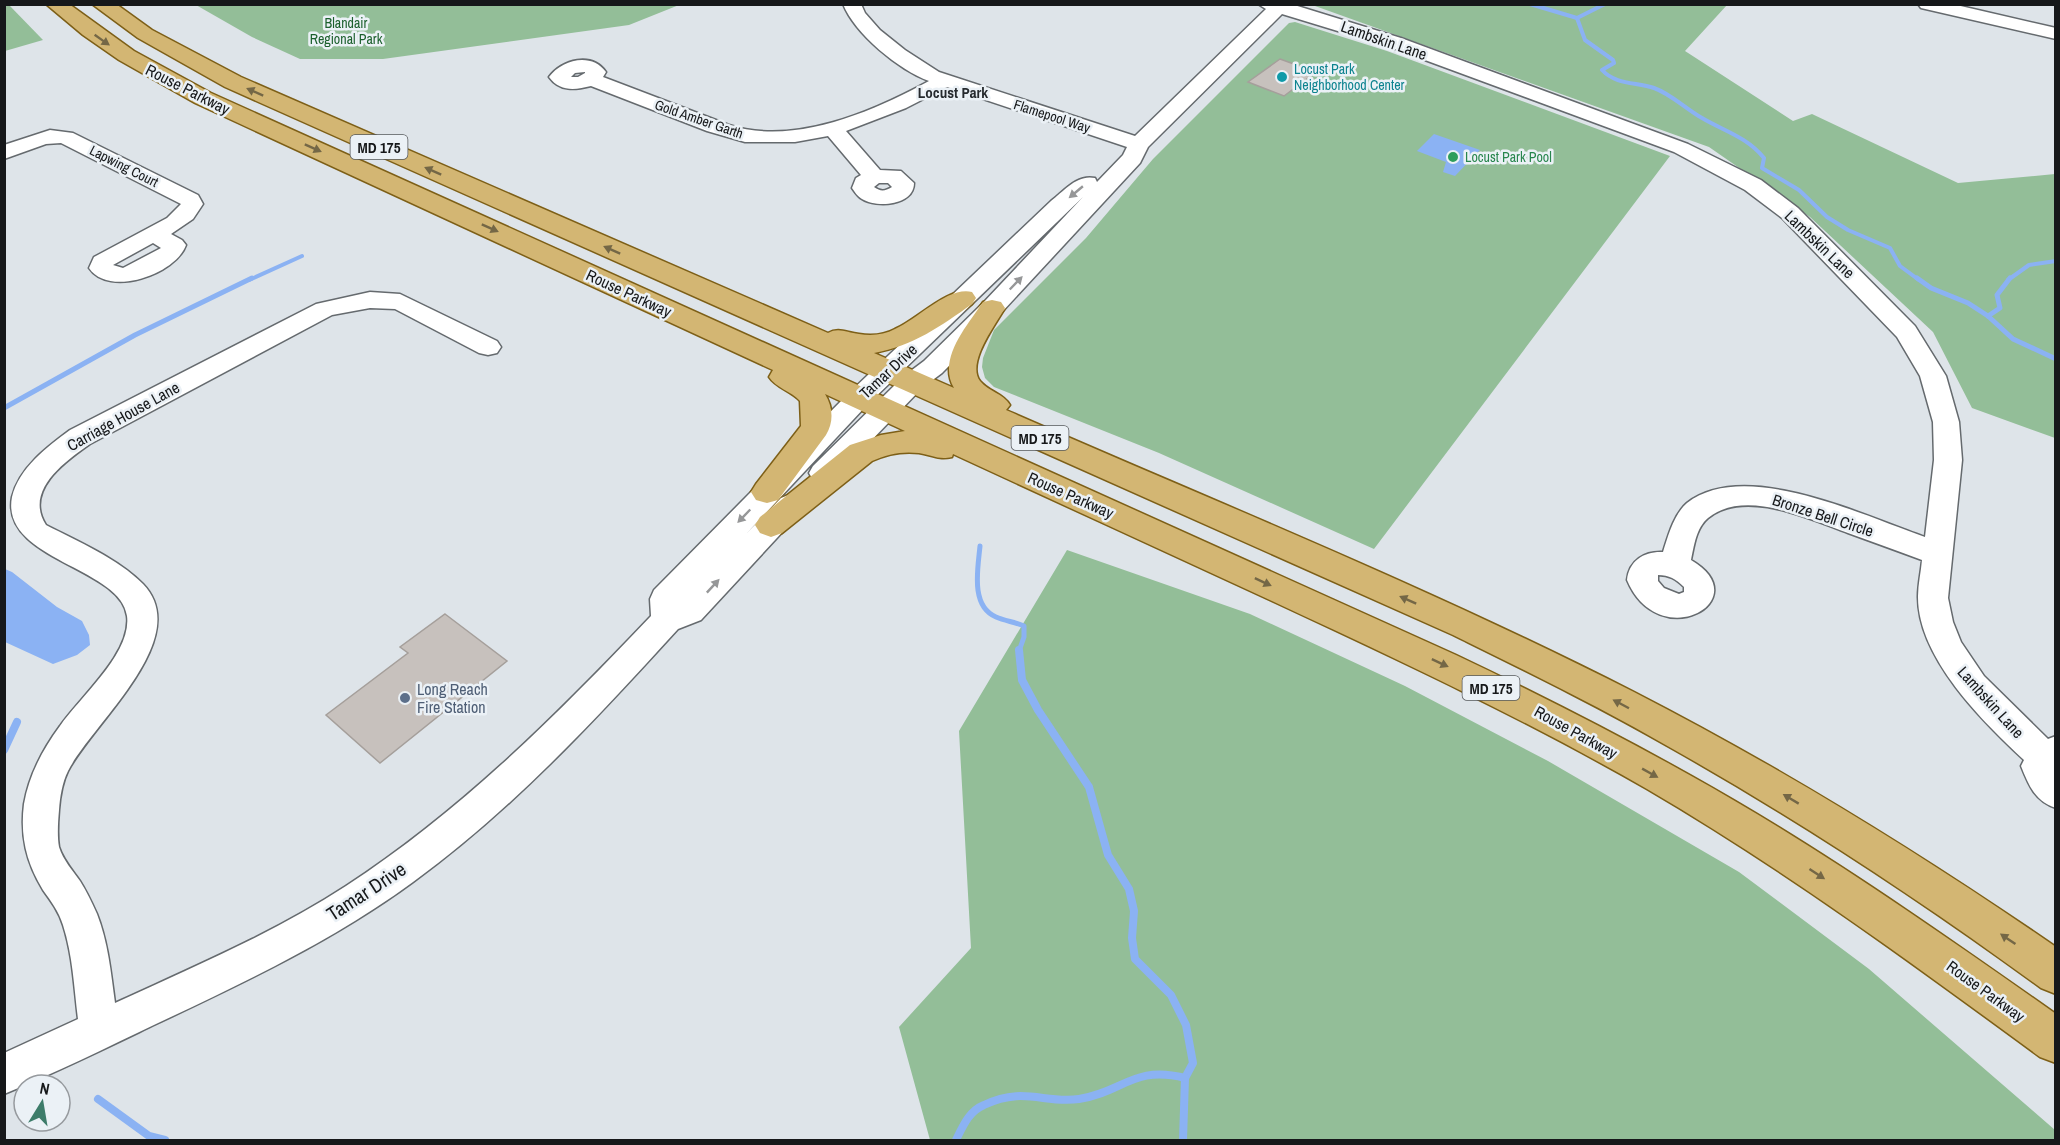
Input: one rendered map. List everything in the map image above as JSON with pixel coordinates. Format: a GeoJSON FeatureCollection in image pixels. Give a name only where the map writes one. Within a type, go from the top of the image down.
{"type":"FeatureCollection","features":[{"type":"Feature","properties":{"kind":"main road","name":"Rouse Parkway"},"geometry":{"type":"LineString","coordinates":[[56,4],[79,24],[154,74],[203,98],[1444,665],[1555,719],[1686,793],[1785,853],[1882,917],[2055,1041]]}},
{"type":"Feature","properties":{"kind":"main road","name":"Rouse Parkway"},"geometry":{"type":"LineString","coordinates":[[102,4],[145,34],[233,82],[1465,625],[1577,680],[1703,748],[1816,814],[2055,973]]}},
{"type":"Feature","properties":{"kind":"main road"},"geometry":{"type":"LineString","coordinates":[[583,271],[655,316],[804,387],[812,394],[818,415],[816,428],[767,492]]}},
{"type":"Feature","properties":{"kind":"main road"},"geometry":{"type":"LineString","coordinates":[[665,274],[759,304],[858,344],[901,340],[963,298]]}},
{"type":"Feature","properties":{"kind":"main road"},"geometry":{"type":"LineString","coordinates":[[992,308],[961,363],[960,374],[966,386],[979,397],[1109,457],[1166,495]]}},
{"type":"Feature","properties":{"kind":"main road"},"geometry":{"type":"LineString","coordinates":[[771,525],[861,453],[890,443],[922,442],[938,447],[1071,507],[1230,567]]}},
{"type":"Feature","properties":{"kind":"street","name":"Flamepool Way"},"geometry":{"type":"LineString","coordinates":[[852,4],[859,20],[909,62],[944,81],[1139,144]]}},
{"type":"Feature","properties":{"kind":"street"},"geometry":{"type":"LineString","coordinates":[[1927,4],[2055,34]]}},
{"type":"Feature","properties":{"kind":"street","name":"Tamar Drive"},"geometry":{"type":"LineString","coordinates":[[900,376],[905,356],[963,298],[1059,206],[1120,154],[1139,144],[1276,6]]}},
{"type":"Feature","properties":{"kind":"street","name":"Lambskin Lane"},"geometry":{"type":"LineString","coordinates":[[1276,6],[1394,42],[1681,148],[1746,181],[1790,213],[1906,332],[1933,376],[1946,422],[1948,460],[1936,553],[1933,598],[1935,618],[1942,640],[1968,681],[2005,723],[2049,754],[2038,766],[2044,781],[2055,793]]}},
{"type":"Feature","properties":{"kind":"street","name":"Gold Amber Garth"},"geometry":{"type":"LineString","coordinates":[[591,79],[724,130],[743,135],[779,137],[832,127],[902,104],[944,81]]}},
{"type":"Feature","properties":{"kind":"street"},"geometry":{"type":"LineString","coordinates":[[832,127],[874,177]]}},
{"type":"Feature","properties":{"kind":"street","name":"Lapwing Court"},"geometry":{"type":"LineString","coordinates":[[4,153],[40,138],[66,137],[190,200],[192,204],[184,215],[153,234]]}},
{"type":"Feature","properties":{"kind":"street","name":"Tamar Drive"},"geometry":{"type":"LineString","coordinates":[[667,621],[665,599],[767,492],[871,404],[900,376],[933,367],[992,308],[1132,158],[1139,144]]}},
{"type":"Feature","properties":{"kind":"street","name":"Carriage House Lane"},"geometry":{"type":"LineString","coordinates":[[99,1030],[78,914],[45,861],[40,836],[42,808],[49,776],[65,747],[87,715],[115,682],[131,657],[140,638],[141,604],[118,580],[36,533],[28,523],[24,509],[27,495],[36,477],[46,464],[80,437],[325,309],[370,300],[400,302],[488,347]]}},
{"type":"Feature","properties":{"kind":"street","name":"Tamar Drive"},"geometry":{"type":"LineString","coordinates":[[4,1074],[196,986],[283,942],[357,900],[423,853],[503,786],[555,737],[667,621],[690,611],[771,525],[871,404]]}},
{"type":"Feature","properties":{"kind":"street","name":"Bronze Bell Circle"},"geometry":{"type":"LineString","coordinates":[[1675,565],[1689,521],[1698,511],[1709,503],[1724,497],[1744,495],[1769,497],[1803,506],[1936,553]]}},
{"type":"Feature","properties":{"kind":"green space"},"geometry":{"type":"Polygon","coordinates":[[[5,4],[9,5],[43,40],[5,51],[5,4]]]}},
{"type":"Feature","properties":{"kind":"green space"},"geometry":{"type":"Polygon","coordinates":[[[1318,4],[1727,5],[1685,51],[1793,121],[1812,114],[1958,183],[2055,174],[2055,438],[1972,408],[1933,332],[1810,217],[1709,147],[1315,6],[1318,4]]]}},
{"type":"Feature","properties":{"kind":"green space","name":"Blandair Regional Park"},"geometry":{"type":"Polygon","coordinates":[[[196,5],[679,5],[629,25],[383,59],[300,59],[252,37],[196,5]]]}},
{"type":"Feature","properties":{"kind":"green space"},"geometry":{"type":"Polygon","coordinates":[[[1295,22],[1387,51],[1670,156],[1374,549],[1159,453],[994,387],[985,378],[982,367],[983,358],[994,330],[1086,238],[1153,159],[1289,23],[1295,22]]]}},
{"type":"Feature","properties":{"kind":"green space"},"geometry":{"type":"Polygon","coordinates":[[[1067,550],[1250,614],[1405,686],[1548,761],[1739,872],[1869,969],[2055,1130],[2055,1140],[930,1140],[899,1027],[971,948],[959,731],[1067,550]]]}},
{"type":"Feature","properties":{"kind":"water","name":"Locust Park Pool"},"geometry":{"type":"Polygon","coordinates":[[[1434,134],[1480,150],[1455,176],[1443,172],[1446,162],[1417,151],[1434,134]]]}},
{"type":"Feature","properties":{"kind":"water"},"geometry":{"type":"Polygon","coordinates":[[[5,569],[57,607],[82,621],[89,635],[90,645],[77,655],[53,664],[5,642],[5,569]]]}},
{"type":"Feature","properties":{"kind":"building","name":"Locust Park Neighborhood Center"},"geometry":{"type":"Polygon","coordinates":[[[1280,59],[1316,72],[1284,96],[1248,82],[1280,59]]]}},
{"type":"Feature","properties":{"kind":"building","name":"Long Reach Fire Station"},"geometry":{"type":"Polygon","coordinates":[[[445,614],[507,661],[380,763],[326,715],[408,653],[400,647],[445,614]]]}},
{"type":"Feature","properties":{"kind":"waterway"},"geometry":{"type":"LineString","coordinates":[[1530,4],[1577,18]]}},
{"type":"Feature","properties":{"kind":"waterway"},"geometry":{"type":"LineString","coordinates":[[1577,18],[1605,4]]}},
{"type":"Feature","properties":{"kind":"waterway"},"geometry":{"type":"LineString","coordinates":[[1577,18],[1585,40],[1613,60],[1614,63],[1602,70],[1608,75],[1620,81],[1660,91],[1702,118],[1743,140],[1764,158],[1762,168],[1799,190],[1827,217],[1848,230],[1890,248],[1900,266],[1919,280]]}},
{"type":"Feature","properties":{"kind":"waterway"},"geometry":{"type":"LineString","coordinates":[[249,280],[302,256]]}},
{"type":"Feature","properties":{"kind":"waterway"},"geometry":{"type":"LineString","coordinates":[[2009,279],[2029,265],[2056,261]]}},
{"type":"Feature","properties":{"kind":"waterway"},"geometry":{"type":"LineString","coordinates":[[4,408],[135,335],[252,278]]}},
{"type":"Feature","properties":{"kind":"waterway"},"geometry":{"type":"LineString","coordinates":[[1917,278],[1931,288],[1968,303],[1988,316]]}},
{"type":"Feature","properties":{"kind":"waterway"},"geometry":{"type":"LineString","coordinates":[[1988,316],[2000,308],[1997,295],[2009,279]]}},
{"type":"Feature","properties":{"kind":"waterway"},"geometry":{"type":"LineString","coordinates":[[1988,316],[2013,339],[2056,359]]}},
{"type":"Feature","properties":{"kind":"waterway"},"geometry":{"type":"LineString","coordinates":[[980,546],[977,575],[979,596],[988,612],[1024,626],[1024,637],[1019,651]]}},
{"type":"Feature","properties":{"kind":"waterway"},"geometry":{"type":"LineString","coordinates":[[1019,651],[1022,680],[1038,710],[1089,787],[1108,855],[1129,889],[1134,911],[1132,938],[1135,959],[1171,995],[1186,1025],[1193,1063],[1185,1078]]}},
{"type":"Feature","properties":{"kind":"waterway"},"geometry":{"type":"LineString","coordinates":[[4,750],[17,722]]}},
{"type":"Feature","properties":{"kind":"waterway"},"geometry":{"type":"LineString","coordinates":[[956,1140],[974,1111],[998,1099],[1022,1096],[1079,1099],[1094,1096],[1140,1077],[1167,1075],[1185,1078]]}},
{"type":"Feature","properties":{"kind":"waterway"},"geometry":{"type":"LineString","coordinates":[[1183,1140],[1185,1078]]}},
{"type":"Feature","properties":{"kind":"waterway"},"geometry":{"type":"LineString","coordinates":[[98,1099],[149,1136],[165,1140]]}},
{"type":"Feature","properties":{"kind":"place","name":"Locust Park Neighborhood Center"},"geometry":{"type":"Point","coordinates":[1282,77]}},
{"type":"Feature","properties":{"kind":"place","name":"Locust Park Pool"},"geometry":{"type":"Point","coordinates":[1453,157]}},
{"type":"Feature","properties":{"kind":"place","name":"Long Reach Fire Station"},"geometry":{"type":"Point","coordinates":[405,698]}},
{"type":"Feature","properties":{"kind":"district","name":"Locust Park"},"geometry":{"type":"Point","coordinates":[953,92]}}]}
